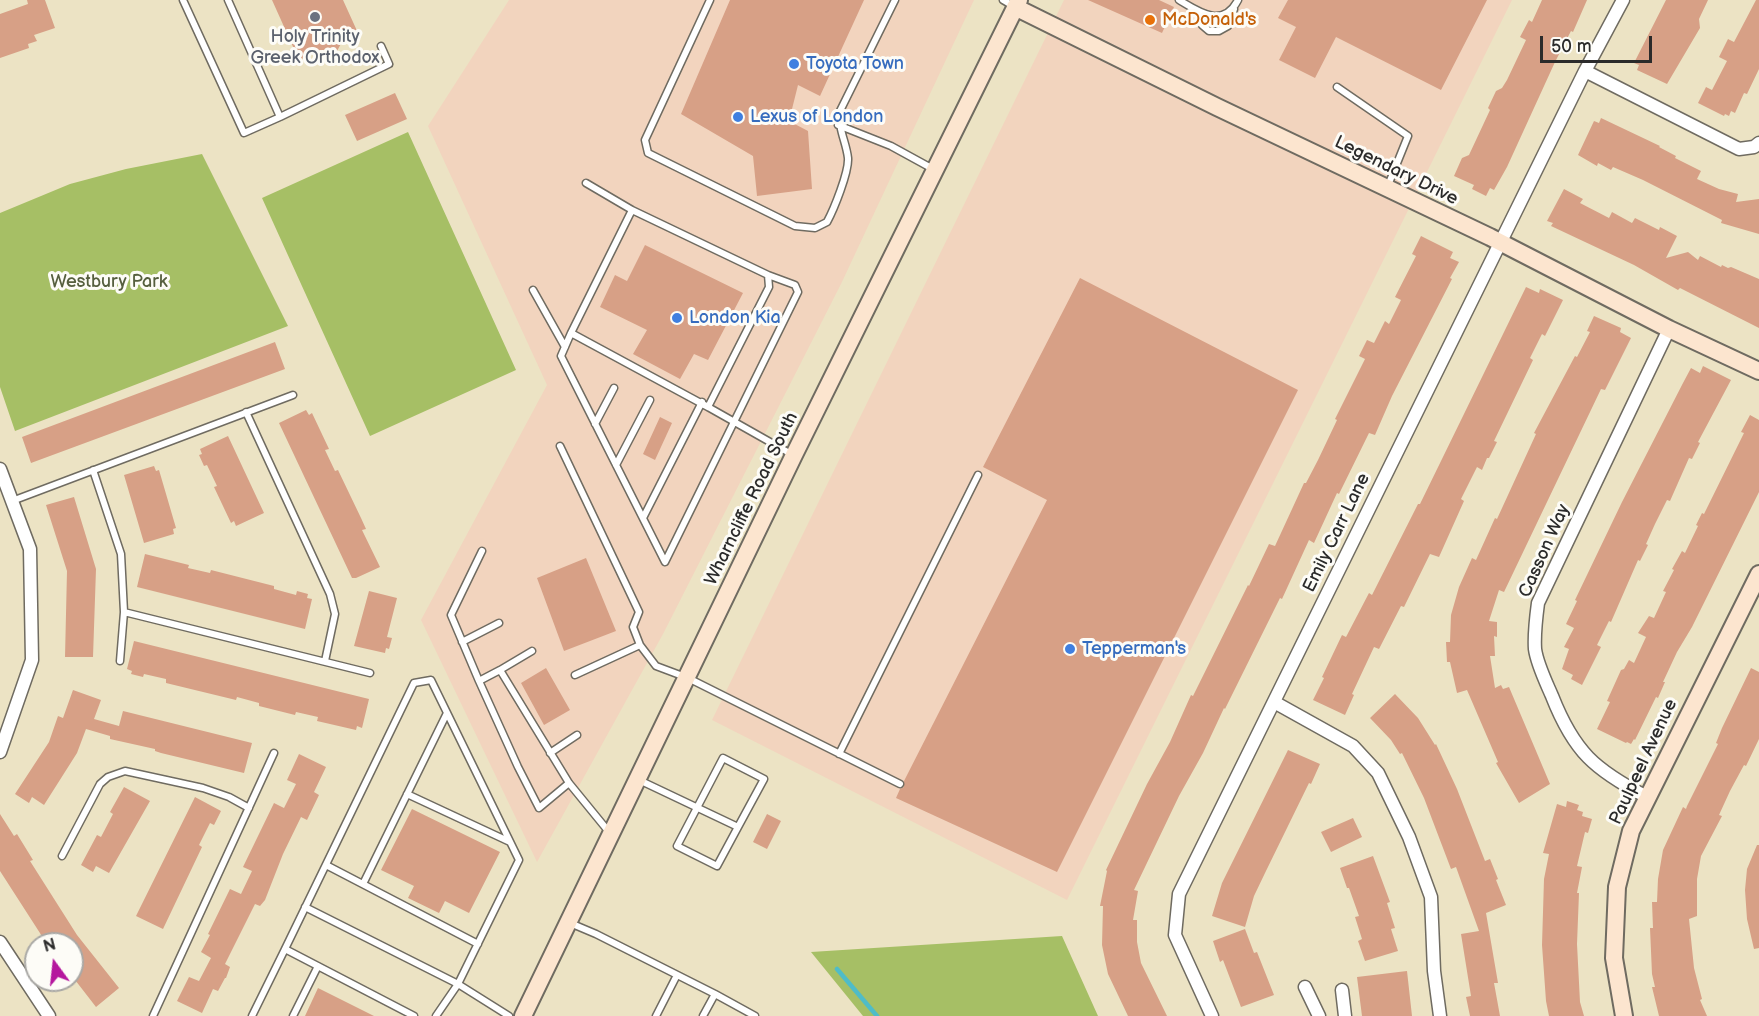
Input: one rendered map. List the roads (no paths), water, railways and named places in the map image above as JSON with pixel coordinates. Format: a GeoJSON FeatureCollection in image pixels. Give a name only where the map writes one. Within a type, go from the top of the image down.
{"type":"FeatureCollection","features":[{"type":"Feature","properties":{"kind":"street","name":"Emily Carr Lane"},"geometry":{"type":"LineString","coordinates":[[1212,1016],[1175,935],[1179,894],[1585,71],[1623,0]]}},
{"type":"Feature","properties":{"kind":"street","name":"Wharncliffe Road South"},"geometry":{"type":"LineString","coordinates":[[523,1016],[794,455],[935,170],[1012,2]]}},
{"type":"Feature","properties":{"kind":"street","name":"Legendary Drive"},"geometry":{"type":"LineString","coordinates":[[1012,2],[1501,243],[1669,329],[1759,371]]}},
{"type":"Feature","properties":{"kind":"street"},"geometry":{"type":"LineString","coordinates":[[1585,71],[1739,149],[1754,147],[1759,143]]}},
{"type":"Feature","properties":{"kind":"street","name":"Casson Way"},"geometry":{"type":"LineString","coordinates":[[1647,796],[1620,783],[1601,770],[1575,744],[1562,722],[1535,650],[1535,624],[1538,603],[1669,329]]}},
{"type":"Feature","properties":{"kind":"street"},"geometry":{"type":"LineString","coordinates":[[0,469],[30,549],[32,660],[0,752]]}},
{"type":"Feature","properties":{"kind":"street","name":"Paulpeel Avenue"},"geometry":{"type":"LineString","coordinates":[[1624,1016],[1614,958],[1617,887],[1631,831],[1759,574]]}},
{"type":"Feature","properties":{"kind":"street"},"geometry":{"type":"LineString","coordinates":[[1274,702],[1353,746],[1378,773],[1409,837],[1431,897],[1434,971],[1440,1016]]}},
{"type":"Feature","properties":{"kind":"street"},"geometry":{"type":"LineString","coordinates":[[0,942],[49,1016]]}},
{"type":"Feature","properties":{"kind":"street"},"geometry":{"type":"LineString","coordinates":[[1305,987],[1319,1016]]}},
{"type":"Feature","properties":{"kind":"street"},"geometry":{"type":"LineString","coordinates":[[1342,990],[1345,1016]]}},
{"type":"Feature","properties":{"kind":"lane"},"geometry":{"type":"LineString","coordinates":[[183,0],[244,133],[389,64],[381,45]]}},
{"type":"Feature","properties":{"kind":"lane"},"geometry":{"type":"LineString","coordinates":[[228,0],[280,117]]}},
{"type":"Feature","properties":{"kind":"lane"},"geometry":{"type":"LineString","coordinates":[[710,0],[645,140],[648,153],[795,226],[815,228],[827,222],[835,206],[849,161],[838,125],[840,111],[895,0]]}},
{"type":"Feature","properties":{"kind":"lane"},"geometry":{"type":"LineString","coordinates":[[1179,0],[1208,16],[1219,16],[1234,9]]}},
{"type":"Feature","properties":{"kind":"lane"},"geometry":{"type":"LineString","coordinates":[[1198,12],[1202,25],[1209,31],[1219,31],[1228,26],[1238,0]]}},
{"type":"Feature","properties":{"kind":"lane"},"geometry":{"type":"LineString","coordinates":[[1337,87],[1408,136],[1387,188]]}},
{"type":"Feature","properties":{"kind":"lane"},"geometry":{"type":"LineString","coordinates":[[838,125],[891,146],[935,170]]}},
{"type":"Feature","properties":{"kind":"lane"},"geometry":{"type":"LineString","coordinates":[[586,183],[632,210],[768,275],[795,285],[798,292],[665,562],[561,356],[632,210]]}},
{"type":"Feature","properties":{"kind":"lane"},"geometry":{"type":"LineString","coordinates":[[708,406],[769,287],[768,275]]}},
{"type":"Feature","properties":{"kind":"lane"},"geometry":{"type":"LineString","coordinates":[[533,290],[565,347]]}},
{"type":"Feature","properties":{"kind":"lane"},"geometry":{"type":"LineString","coordinates":[[571,333],[702,402],[794,455]]}},
{"type":"Feature","properties":{"kind":"lane"},"geometry":{"type":"LineString","coordinates":[[595,424],[615,388]]}},
{"type":"Feature","properties":{"kind":"lane"},"geometry":{"type":"LineString","coordinates":[[12,501],[293,394]]}},
{"type":"Feature","properties":{"kind":"lane"},"geometry":{"type":"LineString","coordinates":[[616,465],[650,400]]}},
{"type":"Feature","properties":{"kind":"lane"},"geometry":{"type":"LineString","coordinates":[[643,518],[702,402]]}},
{"type":"Feature","properties":{"kind":"lane"},"geometry":{"type":"LineString","coordinates":[[246,412],[330,594],[335,614],[325,661]]}},
{"type":"Feature","properties":{"kind":"lane"},"geometry":{"type":"LineString","coordinates":[[560,446],[639,612],[633,627],[640,645],[656,666],[688,678],[900,784]]}},
{"type":"Feature","properties":{"kind":"lane"},"geometry":{"type":"LineString","coordinates":[[93,470],[120,554],[124,612],[120,661]]}},
{"type":"Feature","properties":{"kind":"lane"},"geometry":{"type":"LineString","coordinates":[[839,754],[978,475]]}},
{"type":"Feature","properties":{"kind":"lane"},"geometry":{"type":"LineString","coordinates":[[482,551],[451,615],[518,767],[539,808],[569,783]]}},
{"type":"Feature","properties":{"kind":"lane"},"geometry":{"type":"LineString","coordinates":[[124,612],[370,673]]}},
{"type":"Feature","properties":{"kind":"lane"},"geometry":{"type":"LineString","coordinates":[[462,642],[499,623]]}},
{"type":"Feature","properties":{"kind":"lane"},"geometry":{"type":"LineString","coordinates":[[575,675],[640,645]]}},
{"type":"Feature","properties":{"kind":"lane"},"geometry":{"type":"LineString","coordinates":[[479,681],[532,651]]}},
{"type":"Feature","properties":{"kind":"lane"},"geometry":{"type":"LineString","coordinates":[[500,670],[569,783],[611,835]]}},
{"type":"Feature","properties":{"kind":"lane"},"geometry":{"type":"LineString","coordinates":[[252,1016],[414,683],[432,681],[519,860],[458,984],[436,1016]]}},
{"type":"Feature","properties":{"kind":"lane"},"geometry":{"type":"LineString","coordinates":[[363,884],[447,713]]}},
{"type":"Feature","properties":{"kind":"lane"},"geometry":{"type":"LineString","coordinates":[[550,753],[577,735]]}},
{"type":"Feature","properties":{"kind":"lane"},"geometry":{"type":"LineString","coordinates":[[153,1016],[274,753]]}},
{"type":"Feature","properties":{"kind":"lane"},"geometry":{"type":"LineString","coordinates":[[723,758],[764,778],[738,827],[717,866],[677,846],[723,758]]}},
{"type":"Feature","properties":{"kind":"lane"},"geometry":{"type":"LineString","coordinates":[[62,856],[100,784],[108,777],[125,771],[203,788],[229,797],[249,808]]}},
{"type":"Feature","properties":{"kind":"lane"},"geometry":{"type":"LineString","coordinates":[[639,780],[738,827]]}},
{"type":"Feature","properties":{"kind":"lane"},"geometry":{"type":"LineString","coordinates":[[407,794],[510,842]]}},
{"type":"Feature","properties":{"kind":"lane"},"geometry":{"type":"LineString","coordinates":[[326,865],[478,944]]}},
{"type":"Feature","properties":{"kind":"lane"},"geometry":{"type":"LineString","coordinates":[[305,907],[458,984],[509,1016]]}},
{"type":"Feature","properties":{"kind":"lane"},"geometry":{"type":"LineString","coordinates":[[569,923],[596,934],[755,1016]]}},
{"type":"Feature","properties":{"kind":"lane"},"geometry":{"type":"LineString","coordinates":[[285,949],[414,1016]]}},
{"type":"Feature","properties":{"kind":"lane"},"geometry":{"type":"LineString","coordinates":[[293,1016],[318,966]]}},
{"type":"Feature","properties":{"kind":"lane"},"geometry":{"type":"LineString","coordinates":[[656,1016],[677,975]]}},
{"type":"Feature","properties":{"kind":"lane"},"geometry":{"type":"LineString","coordinates":[[703,1016],[715,994]]}},
{"type":"Feature","properties":{"kind":"waterway"},"geometry":{"type":"LineString","coordinates":[[837,969],[877,1016]]}},
{"type":"Feature","properties":{"kind":"place","name":"Holy Trinity Greek Orthodox"},"geometry":{"type":"Point","coordinates":[315,17]}},
{"type":"Feature","properties":{"kind":"place","name":"McDonald's"},"geometry":{"type":"Point","coordinates":[1150,20]}},
{"type":"Feature","properties":{"kind":"place","name":"Toyota Town"},"geometry":{"type":"Point","coordinates":[794,64]}},
{"type":"Feature","properties":{"kind":"place","name":"Lexus of London"},"geometry":{"type":"Point","coordinates":[738,117]}},
{"type":"Feature","properties":{"kind":"place","name":"London Kia"},"geometry":{"type":"Point","coordinates":[677,318]}},
{"type":"Feature","properties":{"kind":"place","name":"Tepperman's"},"geometry":{"type":"Point","coordinates":[1070,649]}},
{"type":"Feature","properties":{"kind":"park label","name":"Westbury Park"},"geometry":{"type":"Point","coordinates":[109,282]}}]}
